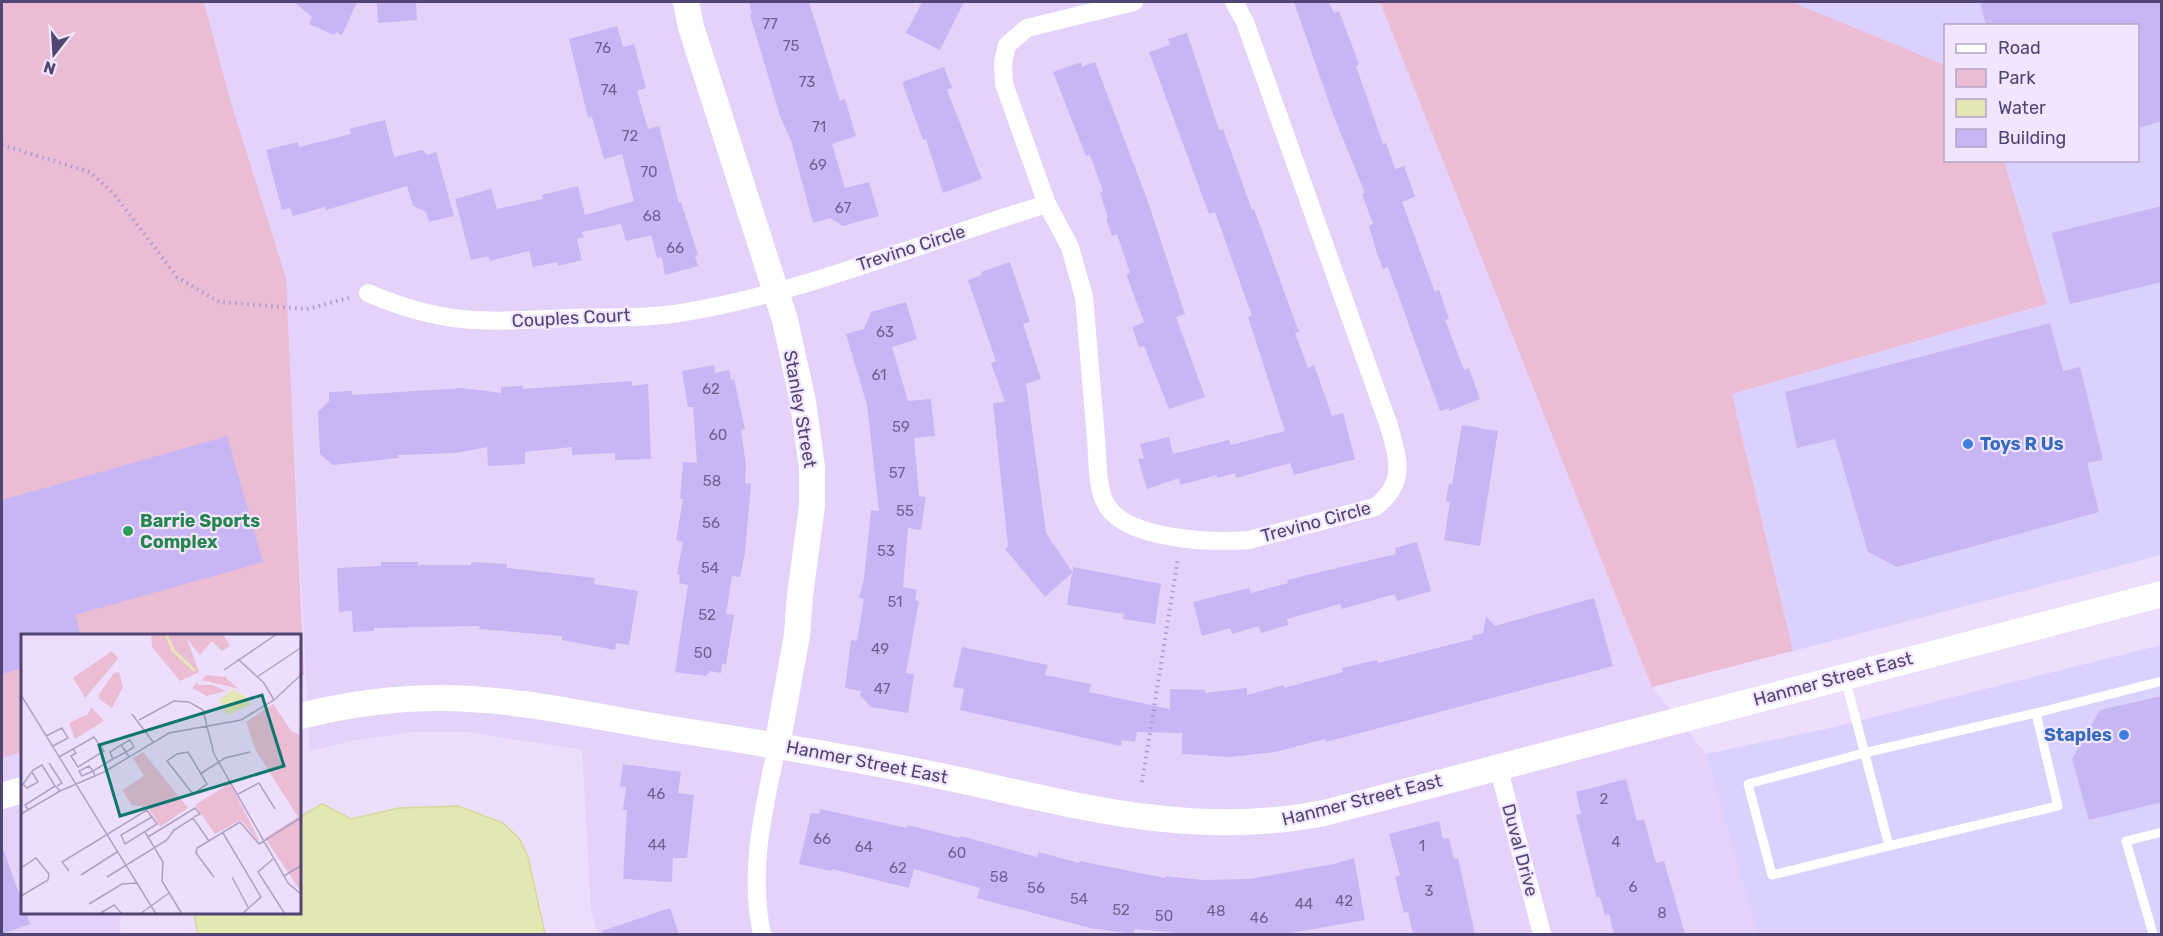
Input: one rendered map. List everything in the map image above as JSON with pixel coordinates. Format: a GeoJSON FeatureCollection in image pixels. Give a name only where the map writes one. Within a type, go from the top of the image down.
{"type":"FeatureCollection","features":[{"type":"Feature","properties":{"kind":"street","name":"Stanley Street"},"geometry":{"type":"LineString","coordinates":[[686,2],[691,27],[785,320],[803,402],[812,467],[812,506],[797,635],[756,859],[755,904],[762,934]]}},
{"type":"Feature","properties":{"kind":"street","name":"Trevino Circle"},"geometry":{"type":"LineString","coordinates":[[1134,2],[1027,28],[1007,45],[1002,62],[1004,84],[1047,204],[1070,247],[1082,286],[1099,468],[1106,505],[1125,523],[1183,537],[1230,542],[1249,540],[1375,507],[1388,497],[1395,485],[1398,468],[1385,415],[1245,22],[1234,2]]}},
{"type":"Feature","properties":{"kind":"street","name":"Trevino Circle"},"geometry":{"type":"LineString","coordinates":[[776,292],[1047,204]]}},
{"type":"Feature","properties":{"kind":"street","name":"Couples Court"},"geometry":{"type":"LineString","coordinates":[[368,293],[416,312],[447,319],[485,322],[684,313],[776,292]]}},
{"type":"Feature","properties":{"kind":"street","name":"Hanmer Street East"},"geometry":{"type":"LineString","coordinates":[[302,716],[403,699],[472,699],[518,704],[912,770],[1135,817],[1220,824],[1269,822],[1314,815],[1844,675],[2162,594]]}},
{"type":"Feature","properties":{"kind":"street","name":"Duval Drive"},"geometry":{"type":"LineString","coordinates":[[1498,766],[1542,934]]}},
{"type":"Feature","properties":{"kind":"street"},"geometry":{"type":"LineString","coordinates":[[2,796],[21,790]]}},
{"type":"Feature","properties":{"kind":"lane"},"geometry":{"type":"LineString","coordinates":[[1844,675],[1889,846]]}},
{"type":"Feature","properties":{"kind":"lane"},"geometry":{"type":"LineString","coordinates":[[2036,713],[2058,806],[1772,876],[1748,784],[1864,753],[2162,681]]}},
{"type":"Feature","properties":{"kind":"lane"},"geometry":{"type":"LineString","coordinates":[[2152,934],[2126,841],[2162,832]]}},
{"type":"Feature","properties":{"kind":"path"},"geometry":{"type":"LineString","coordinates":[[2,145],[90,172],[114,194],[177,278],[219,302],[308,309],[368,293]]}},
{"type":"Feature","properties":{"kind":"path"},"geometry":{"type":"LineString","coordinates":[[1142,782],[1183,537]]}},
{"type":"Feature","properties":{"kind":"shaded area"},"geometry":{"type":"Polygon","coordinates":[[[204,2],[1380,2],[1652,687],[1706,754],[1757,934],[598,934],[591,910],[582,750],[468,732],[415,732],[356,740],[310,751],[291,393],[231,103],[204,2]]]}},
{"type":"Feature","properties":{"kind":"shaded area"},"geometry":{"type":"Polygon","coordinates":[[[1796,2],[2161,2],[2161,555],[1793,651],[1732,394],[2047,304],[2004,162],[2139,162],[2139,24],[1944,24],[1944,65],[1796,2]]]}},
{"type":"Feature","properties":{"kind":"shaded area"},"geometry":{"type":"Polygon","coordinates":[[[2161,645],[2161,934],[1757,934],[1706,754],[1830,728],[2161,645]]]}},
{"type":"Feature","properties":{"kind":"shaded area"},"geometry":{"type":"Polygon","coordinates":[[[21,752],[21,915],[120,915],[120,934],[2,934],[2,758],[21,752]]]}},
{"type":"Feature","properties":{"kind":"green space"},"geometry":{"type":"Polygon","coordinates":[[[2,2],[204,2],[231,103],[286,278],[304,675],[302,676],[302,634],[21,634],[21,752],[2,758],[2,2]]]}},
{"type":"Feature","properties":{"kind":"green space"},"geometry":{"type":"Polygon","coordinates":[[[1380,2],[1797,2],[1797,4],[1944,65],[1944,162],[2004,162],[2047,304],[1732,394],[1793,651],[1652,687],[1380,2]]]}},
{"type":"Feature","properties":{"kind":"water"},"geometry":{"type":"Polygon","coordinates":[[[322,804],[351,819],[399,808],[458,806],[503,823],[519,838],[528,857],[545,934],[198,934],[194,915],[302,915],[302,816],[322,804]]]}},
{"type":"Feature","properties":{"kind":"building"},"geometry":{"type":"Polygon","coordinates":[[[294,2],[357,2],[342,35],[336,32],[334,35],[309,24],[312,17],[294,2]]]}},
{"type":"Feature","properties":{"kind":"building"},"geometry":{"type":"Polygon","coordinates":[[[377,2],[416,2],[417,20],[378,23],[377,2]]]}},
{"type":"Feature","properties":{"kind":"building"},"geometry":{"type":"Polygon","coordinates":[[[749,2],[809,2],[840,101],[845,99],[856,136],[832,144],[845,188],[869,182],[879,216],[843,226],[830,218],[813,223],[791,141],[780,116],[750,15],[752,14],[749,2]]]}},
{"type":"Feature","properties":{"kind":"building"},"geometry":{"type":"Polygon","coordinates":[[[922,2],[964,2],[940,50],[906,33],[922,2]]]}},
{"type":"Feature","properties":{"kind":"building"},"geometry":{"type":"Polygon","coordinates":[[[1294,2],[1329,2],[1334,13],[1339,11],[1359,64],[1356,66],[1383,144],[1386,143],[1395,169],[1404,166],[1415,197],[1402,202],[1435,292],[1439,290],[1449,319],[1445,320],[1464,370],[1469,368],[1480,399],[1449,411],[1449,408],[1440,411],[1388,267],[1383,269],[1377,253],[1369,226],[1373,224],[1362,194],[1365,193],[1334,117],[1294,2]]]}},
{"type":"Feature","properties":{"kind":"building"},"geometry":{"type":"Polygon","coordinates":[[[1980,2],[2162,2],[2162,121],[2139,128],[2139,24],[1986,24],[1980,2]]]}},
{"type":"Feature","properties":{"kind":"building"},"geometry":{"type":"Polygon","coordinates":[[[617,26],[623,47],[634,44],[646,88],[637,91],[648,129],[659,126],[679,203],[681,202],[698,255],[695,256],[698,266],[665,275],[662,257],[657,258],[651,235],[626,241],[621,224],[582,232],[584,237],[577,239],[582,260],[558,266],[557,262],[533,267],[529,251],[490,261],[488,256],[471,260],[455,199],[491,189],[497,209],[543,199],[542,195],[578,186],[585,215],[634,201],[622,154],[604,159],[592,117],[588,118],[569,39],[617,26]]]}},
{"type":"Feature","properties":{"kind":"building"},"geometry":{"type":"Polygon","coordinates":[[[1187,33],[1219,130],[1223,129],[1299,332],[1295,333],[1308,368],[1314,365],[1332,416],[1343,413],[1355,459],[1294,475],[1290,463],[1236,478],[1235,473],[1217,478],[1217,475],[1180,485],[1179,478],[1147,489],[1138,459],[1144,458],[1140,444],[1169,437],[1173,454],[1229,440],[1231,445],[1285,431],[1248,317],[1252,316],[1215,212],[1209,214],[1149,52],[1170,45],[1168,39],[1187,33]]]}},
{"type":"Feature","properties":{"kind":"building"},"geometry":{"type":"Polygon","coordinates":[[[1081,62],[1082,67],[1095,62],[1148,202],[1185,314],[1176,317],[1205,397],[1169,409],[1144,346],[1139,347],[1132,327],[1144,322],[1126,274],[1130,273],[1117,234],[1112,236],[1106,218],[1108,217],[1100,193],[1103,191],[1090,155],[1086,156],[1053,72],[1081,62]]]}},
{"type":"Feature","properties":{"kind":"building"},"geometry":{"type":"Polygon","coordinates":[[[944,67],[952,88],[947,90],[982,179],[943,193],[926,139],[923,140],[902,82],[944,67]]]}},
{"type":"Feature","properties":{"kind":"building"},"geometry":{"type":"Polygon","coordinates":[[[385,120],[394,157],[422,150],[428,155],[436,152],[454,216],[429,222],[426,212],[413,206],[407,186],[326,210],[325,207],[293,216],[290,208],[282,210],[266,150],[298,142],[299,147],[351,134],[349,129],[385,120]]]}},
{"type":"Feature","properties":{"kind":"building"},"geometry":{"type":"Polygon","coordinates":[[[2162,206],[2162,282],[2070,304],[2052,233],[2162,206]]]}},
{"type":"Feature","properties":{"kind":"building"},"geometry":{"type":"Polygon","coordinates":[[[1010,262],[1030,322],[1023,324],[1041,379],[1026,384],[1046,533],[1073,573],[1073,567],[1161,584],[1155,624],[1123,619],[1124,614],[1067,605],[1072,573],[1045,597],[1005,549],[1008,547],[993,403],[1005,402],[991,363],[996,361],[968,280],[982,275],[981,272],[1010,262]]]}},
{"type":"Feature","properties":{"kind":"building"},"geometry":{"type":"Polygon","coordinates":[[[906,302],[917,339],[892,347],[908,401],[931,399],[935,436],[914,438],[919,496],[926,497],[921,530],[908,528],[903,587],[917,590],[915,600],[919,601],[906,673],[914,674],[908,713],[871,707],[860,695],[861,691],[845,688],[851,640],[857,641],[864,599],[859,598],[864,579],[871,510],[879,511],[867,405],[846,334],[864,329],[871,312],[906,302]]]}},
{"type":"Feature","properties":{"kind":"building","name":"Toys R Us"},"geometry":{"type":"Polygon","coordinates":[[[2050,323],[2063,371],[2080,367],[2103,460],[2087,463],[2099,512],[1897,567],[1868,552],[1835,439],[1797,448],[1785,392],[2050,323]]]}},
{"type":"Feature","properties":{"kind":"building"},"geometry":{"type":"Polygon","coordinates":[[[714,365],[715,373],[729,370],[731,380],[734,379],[745,429],[741,430],[746,466],[745,483],[751,484],[745,553],[740,577],[732,576],[726,614],[734,615],[726,664],[722,664],[721,673],[710,671],[706,676],[675,672],[688,585],[679,583],[680,575],[677,574],[683,542],[676,540],[683,499],[680,499],[683,462],[697,463],[693,407],[688,407],[682,371],[714,365]]]}},
{"type":"Feature","properties":{"kind":"building"},"geometry":{"type":"Polygon","coordinates":[[[632,381],[632,386],[648,384],[651,459],[615,460],[615,453],[572,455],[572,447],[525,452],[525,464],[488,466],[487,447],[456,453],[398,455],[399,458],[333,465],[320,454],[318,412],[329,401],[329,392],[352,391],[352,395],[463,388],[501,393],[501,387],[523,386],[523,389],[632,381]]]}},
{"type":"Feature","properties":{"kind":"building"},"geometry":{"type":"Polygon","coordinates":[[[1462,425],[1498,431],[1480,546],[1444,540],[1450,502],[1446,501],[1449,483],[1452,484],[1462,425]]]}},
{"type":"Feature","properties":{"kind":"building","name":"Barrie Sports Complex"},"geometry":{"type":"Polygon","coordinates":[[[227,436],[263,562],[75,615],[80,634],[21,634],[21,668],[2,674],[2,500],[227,436]]]}},
{"type":"Feature","properties":{"kind":"building"},"geometry":{"type":"Polygon","coordinates":[[[1417,542],[1431,591],[1397,601],[1395,594],[1342,609],[1340,604],[1287,619],[1288,625],[1261,633],[1259,626],[1232,634],[1230,628],[1202,636],[1193,602],[1249,588],[1251,593],[1288,583],[1287,580],[1396,554],[1395,548],[1417,542]]]}},
{"type":"Feature","properties":{"kind":"building"},"geometry":{"type":"Polygon","coordinates":[[[381,562],[418,562],[418,565],[471,565],[471,562],[507,564],[507,568],[595,578],[594,584],[638,591],[629,645],[616,643],[615,650],[562,640],[562,636],[479,629],[480,626],[374,628],[374,631],[353,632],[352,611],[339,612],[337,568],[381,566],[381,562]]]}},
{"type":"Feature","properties":{"kind":"building"},"geometry":{"type":"Polygon","coordinates":[[[1594,598],[1613,666],[1326,742],[1325,739],[1275,752],[1230,757],[1182,754],[1182,733],[1137,732],[1135,742],[1122,740],[1121,746],[960,710],[964,689],[953,687],[962,647],[1048,665],[1045,675],[1091,684],[1089,692],[1170,709],[1170,689],[1205,690],[1205,693],[1247,688],[1247,695],[1284,685],[1284,688],[1343,672],[1342,668],[1377,660],[1378,663],[1473,639],[1472,636],[1483,633],[1486,616],[1495,626],[1594,598]]]}},
{"type":"Feature","properties":{"kind":"building","name":"Staples"},"geometry":{"type":"Polygon","coordinates":[[[2162,696],[2162,802],[2089,820],[2072,759],[2100,710],[2162,696]]]}},
{"type":"Feature","properties":{"kind":"building"},"geometry":{"type":"Polygon","coordinates":[[[623,764],[681,772],[678,793],[694,795],[687,858],[673,858],[672,882],[623,879],[627,810],[623,810],[626,787],[620,786],[623,764]]]}},
{"type":"Feature","properties":{"kind":"building"},"geometry":{"type":"Polygon","coordinates":[[[1626,779],[1637,821],[1644,819],[1656,863],[1664,861],[1685,934],[1614,934],[1609,914],[1605,915],[1600,897],[1597,898],[1576,815],[1581,814],[1576,792],[1626,779]]]}},
{"type":"Feature","properties":{"kind":"building"},"geometry":{"type":"Polygon","coordinates":[[[820,809],[907,828],[907,825],[960,838],[961,836],[1037,857],[1039,852],[1079,863],[1080,861],[1165,878],[1166,876],[1202,880],[1249,879],[1334,864],[1354,858],[1365,920],[1285,934],[1189,934],[1135,929],[1133,934],[1090,928],[977,898],[980,888],[914,869],[909,888],[832,869],[831,871],[799,864],[811,813],[819,814],[820,809]]]}},
{"type":"Feature","properties":{"kind":"building"},"geometry":{"type":"Polygon","coordinates":[[[1439,821],[1443,839],[1449,838],[1454,859],[1458,858],[1475,934],[1413,934],[1408,912],[1404,913],[1395,877],[1400,875],[1389,834],[1439,821]]]}},
{"type":"Feature","properties":{"kind":"building"},"geometry":{"type":"Polygon","coordinates":[[[2,851],[4,851],[21,899],[21,915],[27,915],[30,924],[2,934],[2,851]]]}},
{"type":"Feature","properties":{"kind":"building"},"geometry":{"type":"Polygon","coordinates":[[[670,908],[679,934],[603,934],[602,931],[670,908]]]}},
{"type":"Feature","properties":{"kind":"place","name":"Toys R Us"},"geometry":{"type":"Point","coordinates":[1968,444]}},
{"type":"Feature","properties":{"kind":"place","name":"Barrie Sports Complex"},"geometry":{"type":"Point","coordinates":[128,531]}},
{"type":"Feature","properties":{"kind":"place","name":"Staples"},"geometry":{"type":"Point","coordinates":[2124,735]}}]}
